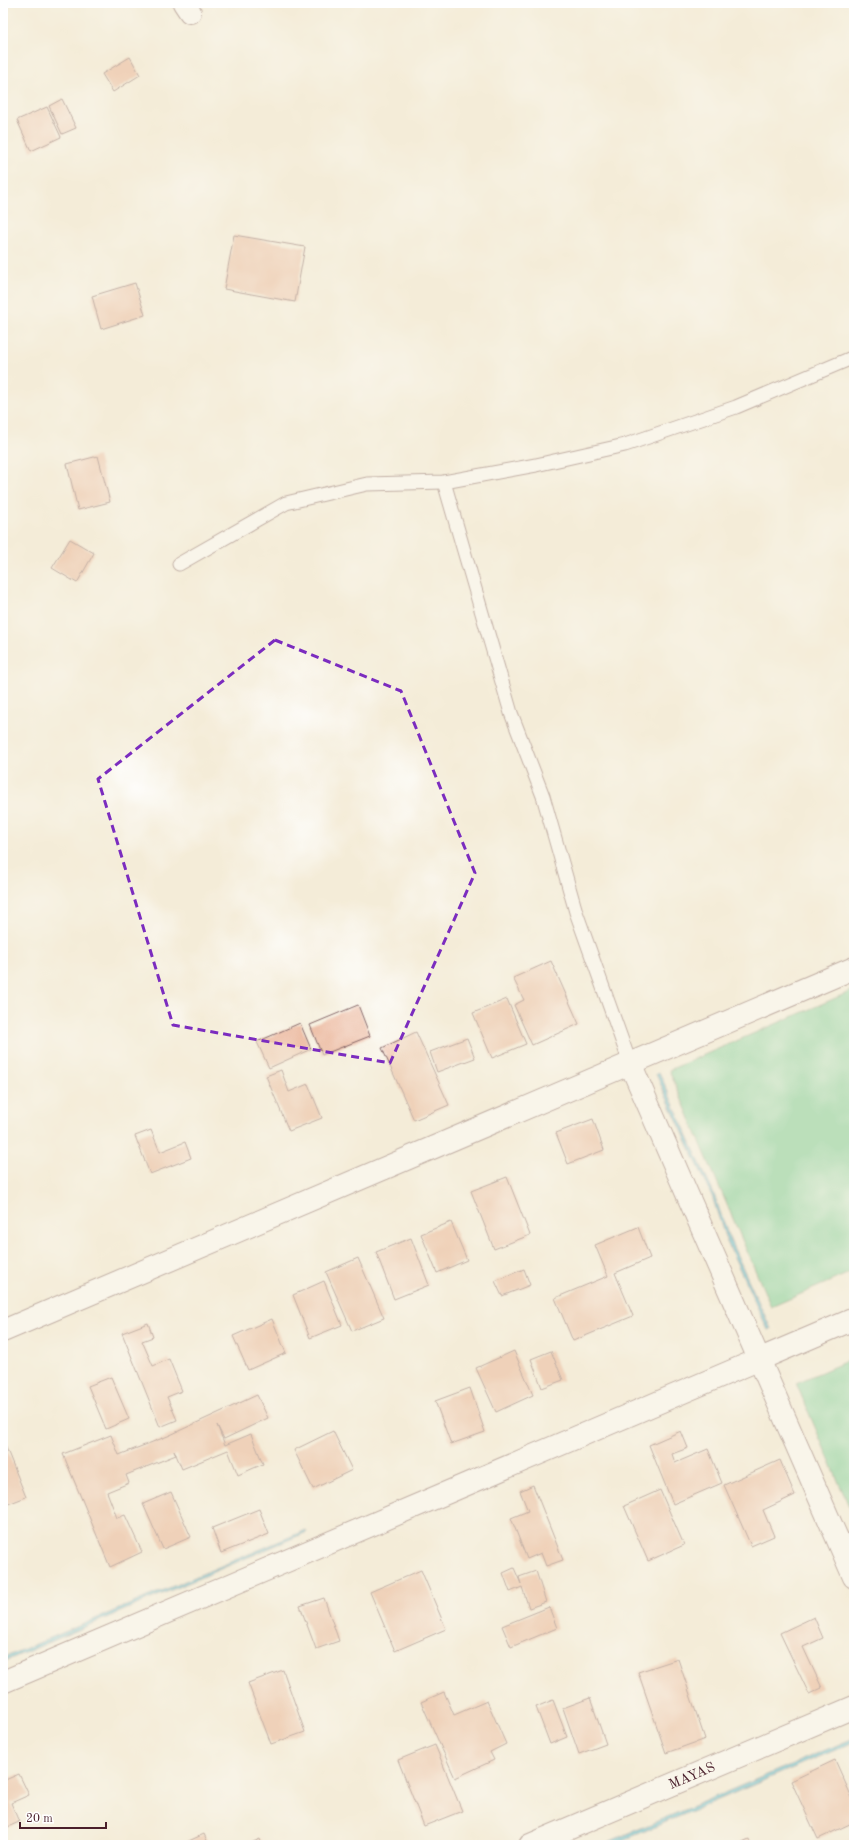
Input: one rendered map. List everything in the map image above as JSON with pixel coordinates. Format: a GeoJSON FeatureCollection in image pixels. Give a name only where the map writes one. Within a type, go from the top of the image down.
{"type":"FeatureCollection","features":[{"type":"Feature","properties":{"kind":"street"},"geometry":{"type":"LineString","coordinates":[[3,1330],[854,968]]}},
{"type":"Feature","properties":{"kind":"street"},"geometry":{"type":"LineString","coordinates":[[630,1063],[854,1577]]}},
{"type":"Feature","properties":{"kind":"street"},"geometry":{"type":"LineString","coordinates":[[3,1682],[854,1319]]}},
{"type":"Feature","properties":{"kind":"street","name":"MAYAS"},"geometry":{"type":"LineString","coordinates":[[530,1845],[854,1708]]}},
{"type":"Feature","properties":{"kind":"lane"},"geometry":{"type":"LineString","coordinates":[[179,564],[286,503],[367,484],[444,482],[536,465],[625,445],[736,407],[854,357]]}},
{"type":"Feature","properties":{"kind":"lane"},"geometry":{"type":"LineString","coordinates":[[444,482],[511,713],[543,796],[576,912],[630,1063]]}},
{"type":"Feature","properties":{"kind":"highlighted area"},"geometry":{"type":"Polygon","coordinates":[[[275,640],[401,691],[475,873],[390,1063],[173,1025],[98,779],[275,640]]]}},
{"type":"Feature","properties":{"kind":"green space"},"geometry":{"type":"Polygon","coordinates":[[[854,990],[854,1271],[771,1307],[669,1070],[854,990]]]}},
{"type":"Feature","properties":{"kind":"green space"},"geometry":{"type":"Polygon","coordinates":[[[854,1358],[854,1518],[796,1383],[854,1358]]]}},
{"type":"Feature","properties":{"kind":"water"},"geometry":{"type":"Polygon","coordinates":[[[659,1072],[715,1197],[729,1238],[771,1329],[768,1330],[726,1240],[712,1196],[656,1074],[659,1072]]]}},
{"type":"Feature","properties":{"kind":"water"},"geometry":{"type":"Polygon","coordinates":[[[306,1530],[307,1532],[3,1662],[3,1658],[306,1530]]]}},
{"type":"Feature","properties":{"kind":"water"},"geometry":{"type":"Polygon","coordinates":[[[854,1738],[854,1742],[612,1845],[601,1845],[854,1738]]]}},
{"type":"Feature","properties":{"kind":"building"},"geometry":{"type":"Polygon","coordinates":[[[130,57],[140,75],[113,92],[102,74],[130,57]]]}},
{"type":"Feature","properties":{"kind":"building"},"geometry":{"type":"Polygon","coordinates":[[[62,99],[76,128],[62,134],[49,106],[62,99]]]}},
{"type":"Feature","properties":{"kind":"building"},"geometry":{"type":"Polygon","coordinates":[[[47,107],[61,137],[31,151],[17,120],[47,107]]]}},
{"type":"Feature","properties":{"kind":"building"},"geometry":{"type":"Polygon","coordinates":[[[234,235],[305,247],[295,302],[224,289],[234,235]]]}},
{"type":"Feature","properties":{"kind":"building"},"geometry":{"type":"Polygon","coordinates":[[[135,283],[145,315],[101,329],[92,296],[135,283]]]}},
{"type":"Feature","properties":{"kind":"building"},"geometry":{"type":"Polygon","coordinates":[[[98,456],[110,502],[78,510],[67,464],[98,456]]]}},
{"type":"Feature","properties":{"kind":"building"},"geometry":{"type":"Polygon","coordinates":[[[70,539],[94,553],[77,583],[52,568],[70,539]]]}},
{"type":"Feature","properties":{"kind":"building"},"geometry":{"type":"Polygon","coordinates":[[[551,961],[579,1024],[532,1045],[514,1005],[524,1000],[513,978],[551,961]]]}},
{"type":"Feature","properties":{"kind":"building"},"geometry":{"type":"Polygon","coordinates":[[[507,999],[526,1044],[492,1058],[473,1013],[507,999]]]}},
{"type":"Feature","properties":{"kind":"building"},"geometry":{"type":"Polygon","coordinates":[[[358,1005],[370,1036],[322,1055],[310,1025],[358,1005]]]}},
{"type":"Feature","properties":{"kind":"building"},"geometry":{"type":"Polygon","coordinates":[[[300,1023],[311,1049],[269,1068],[257,1042],[300,1023]]]}},
{"type":"Feature","properties":{"kind":"building"},"geometry":{"type":"Polygon","coordinates":[[[416,1032],[449,1105],[414,1120],[382,1048],[416,1032]]]}},
{"type":"Feature","properties":{"kind":"building"},"geometry":{"type":"Polygon","coordinates":[[[467,1038],[475,1058],[437,1072],[430,1052],[467,1038]]]}},
{"type":"Feature","properties":{"kind":"building"},"geometry":{"type":"Polygon","coordinates":[[[281,1070],[289,1092],[308,1084],[322,1118],[289,1131],[266,1076],[281,1070]]]}},
{"type":"Feature","properties":{"kind":"building"},"geometry":{"type":"Polygon","coordinates":[[[593,1119],[604,1150],[568,1164],[556,1133],[593,1119]]]}},
{"type":"Feature","properties":{"kind":"building"},"geometry":{"type":"Polygon","coordinates":[[[151,1130],[160,1152],[185,1142],[191,1158],[150,1174],[135,1136],[151,1130]]]}},
{"type":"Feature","properties":{"kind":"building"},"geometry":{"type":"Polygon","coordinates":[[[507,1177],[530,1235],[494,1249],[471,1191],[507,1177]]]}},
{"type":"Feature","properties":{"kind":"building"},"geometry":{"type":"Polygon","coordinates":[[[451,1222],[467,1260],[437,1273],[421,1234],[451,1222]]]}},
{"type":"Feature","properties":{"kind":"building"},"geometry":{"type":"Polygon","coordinates":[[[638,1227],[650,1258],[615,1273],[633,1316],[573,1341],[555,1298],[608,1276],[595,1245],[638,1227]]]}},
{"type":"Feature","properties":{"kind":"building"},"geometry":{"type":"Polygon","coordinates":[[[411,1238],[429,1285],[394,1299],[376,1252],[411,1238]]]}},
{"type":"Feature","properties":{"kind":"building"},"geometry":{"type":"Polygon","coordinates":[[[358,1258],[384,1318],[352,1331],[326,1272],[358,1258]]]}},
{"type":"Feature","properties":{"kind":"building"},"geometry":{"type":"Polygon","coordinates":[[[524,1269],[530,1285],[502,1296],[495,1281],[524,1269]]]}},
{"type":"Feature","properties":{"kind":"building"},"geometry":{"type":"Polygon","coordinates":[[[324,1281],[342,1325],[310,1338],[293,1295],[324,1281]]]}},
{"type":"Feature","properties":{"kind":"building"},"geometry":{"type":"Polygon","coordinates":[[[272,1319],[286,1353],[248,1370],[233,1336],[272,1319]]]}},
{"type":"Feature","properties":{"kind":"building"},"geometry":{"type":"Polygon","coordinates":[[[148,1323],[153,1337],[142,1341],[153,1366],[169,1359],[182,1391],[167,1397],[177,1420],[160,1427],[122,1333],[148,1323]]]}},
{"type":"Feature","properties":{"kind":"building"},"geometry":{"type":"Polygon","coordinates":[[[514,1351],[533,1395],[496,1412],[476,1368],[514,1351]]]}},
{"type":"Feature","properties":{"kind":"building"},"geometry":{"type":"Polygon","coordinates":[[[551,1351],[563,1380],[542,1388],[531,1359],[551,1351]]]}},
{"type":"Feature","properties":{"kind":"building"},"geometry":{"type":"Polygon","coordinates":[[[111,1377],[129,1419],[106,1429],[88,1386],[111,1377]]]}},
{"type":"Feature","properties":{"kind":"building"},"geometry":{"type":"Polygon","coordinates":[[[470,1388],[485,1432],[451,1444],[435,1401],[470,1388]]]}},
{"type":"Feature","properties":{"kind":"building"},"geometry":{"type":"Polygon","coordinates":[[[257,1395],[268,1418],[224,1439],[217,1425],[225,1445],[251,1434],[263,1464],[238,1475],[228,1450],[182,1469],[174,1450],[176,1455],[126,1475],[129,1483],[107,1492],[117,1518],[125,1515],[142,1552],[110,1567],[63,1454],[111,1435],[119,1455],[168,1436],[257,1395]]]}},
{"type":"Feature","properties":{"kind":"building"},"geometry":{"type":"Polygon","coordinates":[[[333,1431],[352,1470],[313,1489],[294,1450],[333,1431]]]}},
{"type":"Feature","properties":{"kind":"building"},"geometry":{"type":"Polygon","coordinates":[[[681,1431],[688,1448],[672,1454],[675,1463],[708,1449],[722,1483],[673,1504],[649,1445],[681,1431]]]}},
{"type":"Feature","properties":{"kind":"building"},"geometry":{"type":"Polygon","coordinates":[[[3,1440],[26,1497],[3,1506],[3,1440]]]}},
{"type":"Feature","properties":{"kind":"building"},"geometry":{"type":"Polygon","coordinates":[[[780,1460],[795,1495],[763,1510],[774,1536],[751,1546],[724,1485],[780,1460]]]}},
{"type":"Feature","properties":{"kind":"building"},"geometry":{"type":"Polygon","coordinates":[[[533,1485],[563,1560],[546,1566],[541,1553],[527,1559],[511,1518],[528,1511],[520,1491],[533,1485]]]}},
{"type":"Feature","properties":{"kind":"building"},"geometry":{"type":"Polygon","coordinates":[[[660,1490],[684,1545],[648,1561],[624,1506],[660,1490]]]}},
{"type":"Feature","properties":{"kind":"building"},"geometry":{"type":"Polygon","coordinates":[[[171,1492],[191,1537],[163,1549],[143,1504],[171,1492]]]}},
{"type":"Feature","properties":{"kind":"building"},"geometry":{"type":"Polygon","coordinates":[[[259,1509],[269,1534],[221,1553],[212,1528],[259,1509]]]}},
{"type":"Feature","properties":{"kind":"building"},"geometry":{"type":"Polygon","coordinates":[[[514,1568],[521,1584],[519,1577],[536,1571],[546,1602],[529,1608],[522,1587],[510,1592],[503,1573],[514,1568]]]}},
{"type":"Feature","properties":{"kind":"building"},"geometry":{"type":"Polygon","coordinates":[[[421,1570],[446,1629],[395,1651],[370,1592],[421,1570]]]}},
{"type":"Feature","properties":{"kind":"building"},"geometry":{"type":"Polygon","coordinates":[[[324,1598],[339,1641],[316,1649],[300,1606],[324,1598]]]}},
{"type":"Feature","properties":{"kind":"building"},"geometry":{"type":"Polygon","coordinates":[[[549,1607],[557,1628],[511,1647],[502,1626],[549,1607]]]}},
{"type":"Feature","properties":{"kind":"building"},"geometry":{"type":"Polygon","coordinates":[[[814,1617],[823,1638],[803,1647],[822,1688],[809,1694],[780,1633],[814,1617]]]}},
{"type":"Feature","properties":{"kind":"building"},"geometry":{"type":"Polygon","coordinates":[[[678,1659],[705,1739],[666,1753],[638,1672],[678,1659]]]}},
{"type":"Feature","properties":{"kind":"building"},"geometry":{"type":"Polygon","coordinates":[[[283,1670],[305,1732],[271,1744],[248,1683],[283,1670]]]}},
{"type":"Feature","properties":{"kind":"building"},"geometry":{"type":"Polygon","coordinates":[[[444,1692],[454,1715],[487,1701],[506,1744],[490,1752],[494,1760],[455,1778],[421,1702],[444,1692]]]}},
{"type":"Feature","properties":{"kind":"building"},"geometry":{"type":"Polygon","coordinates":[[[590,1698],[606,1744],[579,1754],[563,1708],[590,1698]]]}},
{"type":"Feature","properties":{"kind":"building"},"geometry":{"type":"Polygon","coordinates":[[[553,1700],[567,1737],[550,1744],[536,1707],[553,1700]]]}},
{"type":"Feature","properties":{"kind":"building"},"geometry":{"type":"Polygon","coordinates":[[[435,1745],[462,1811],[424,1826],[398,1760],[435,1745]]]}},
{"type":"Feature","properties":{"kind":"building"},"geometry":{"type":"Polygon","coordinates":[[[835,1760],[854,1802],[854,1822],[818,1839],[791,1781],[835,1760]]]}},
{"type":"Feature","properties":{"kind":"building"},"geometry":{"type":"Polygon","coordinates":[[[19,1774],[29,1795],[11,1803],[19,1822],[3,1829],[3,1781],[19,1774]]]}},
{"type":"Feature","properties":{"kind":"building"},"geometry":{"type":"Polygon","coordinates":[[[204,1834],[209,1845],[180,1845],[204,1834]]]}},
{"type":"Feature","properties":{"kind":"building"},"geometry":{"type":"Polygon","coordinates":[[[260,1839],[262,1845],[246,1845],[260,1839]]]}},
{"type":"Feature","properties":{"kind":"building"},"geometry":{"type":"Polygon","coordinates":[[[749,1839],[751,1845],[736,1845],[749,1839]]]}}]}
